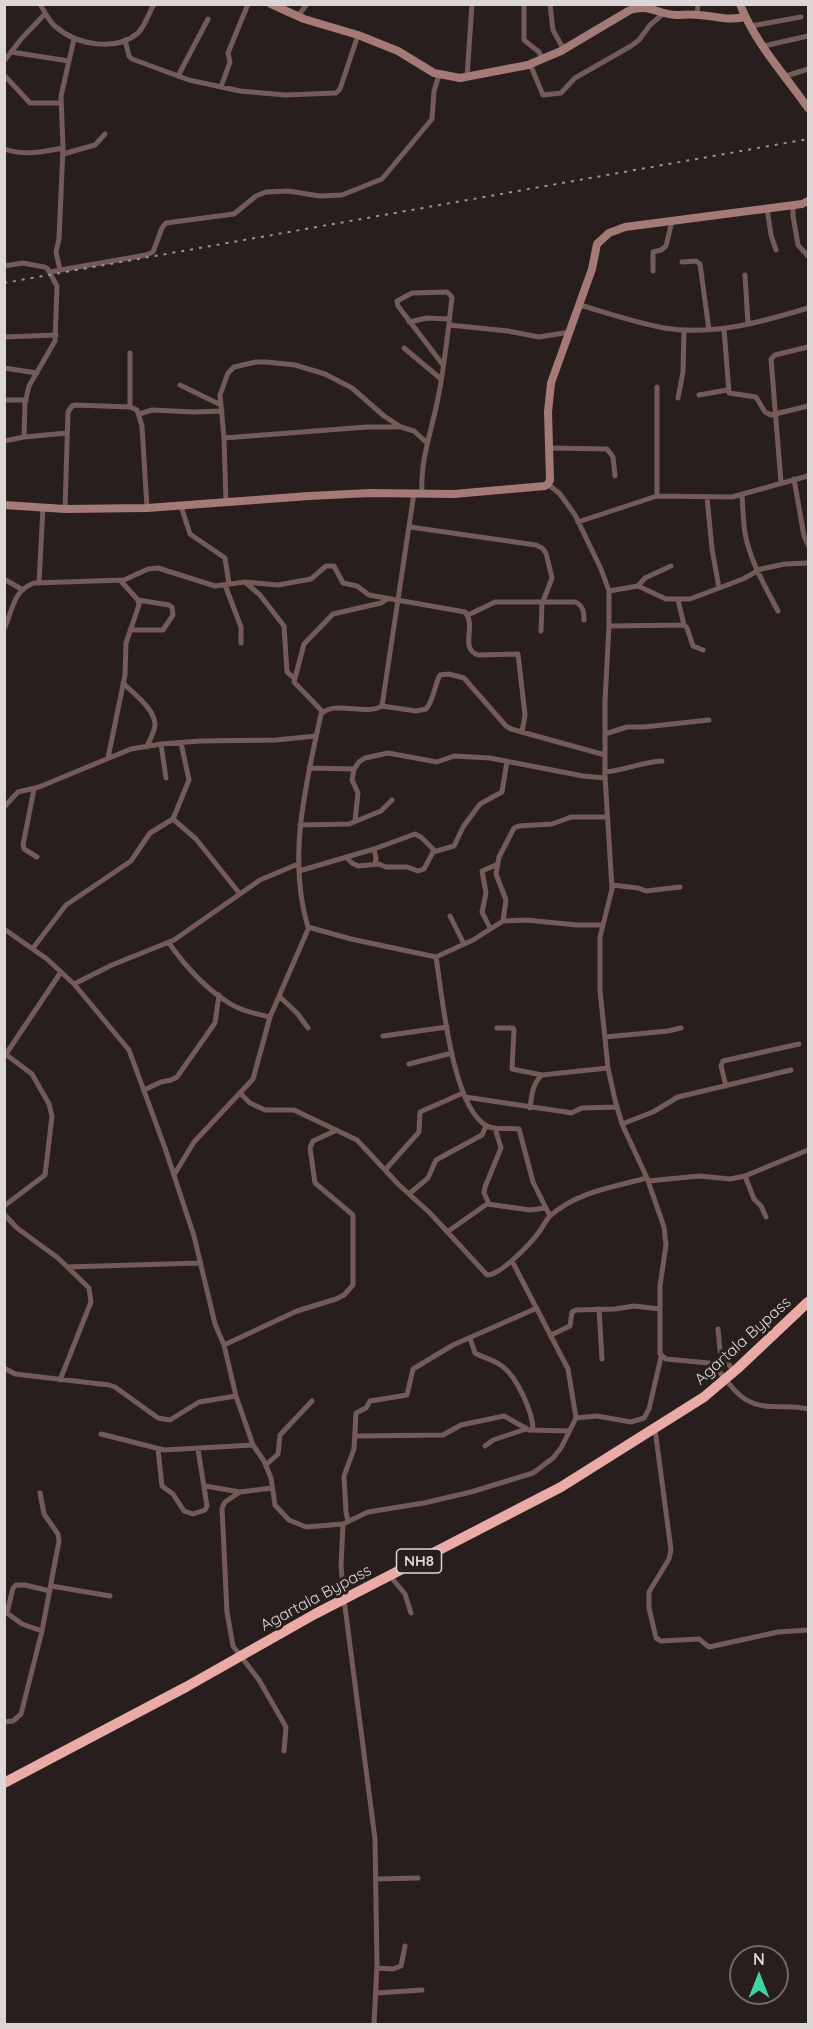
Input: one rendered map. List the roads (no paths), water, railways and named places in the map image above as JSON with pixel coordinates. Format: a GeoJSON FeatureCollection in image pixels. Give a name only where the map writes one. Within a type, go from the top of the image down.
{"type":"FeatureCollection","features":[{"type":"Feature","properties":{"kind":"highway","name":"Agartala Bypass"},"geometry":{"type":"LineString","coordinates":[[4,1783],[241,1657],[344,1599],[561,1487],[704,1397],[808,1302]]}},
{"type":"Feature","properties":{"kind":"street"},"geometry":{"type":"LineString","coordinates":[[40,4],[55,27],[74,39],[108,44],[124,40],[141,30],[154,4]]}},
{"type":"Feature","properties":{"kind":"street"},"geometry":{"type":"LineString","coordinates":[[221,87],[230,62],[228,53],[248,4]]}},
{"type":"Feature","properties":{"kind":"street"},"geometry":{"type":"LineString","coordinates":[[271,4],[298,16],[358,35],[403,53],[440,75],[467,77],[530,64],[564,50],[630,10],[651,8],[675,15],[697,15],[729,20],[745,17]]}},
{"type":"Feature","properties":{"kind":"street"},"geometry":{"type":"LineString","coordinates":[[298,16],[307,4]]}},
{"type":"Feature","properties":{"kind":"street"},"geometry":{"type":"LineString","coordinates":[[467,77],[472,4]]}},
{"type":"Feature","properties":{"kind":"street"},"geometry":{"type":"LineString","coordinates":[[524,4],[524,40],[538,52],[542,59]]}},
{"type":"Feature","properties":{"kind":"street"},"geometry":{"type":"LineString","coordinates":[[550,4],[553,30],[564,50]]}},
{"type":"Feature","properties":{"kind":"street"},"geometry":{"type":"LineString","coordinates":[[697,15],[698,4]]}},
{"type":"Feature","properties":{"kind":"street"},"geometry":{"type":"LineString","coordinates":[[740,4],[745,17],[783,77],[805,97],[808,108]]}},
{"type":"Feature","properties":{"kind":"street"},"geometry":{"type":"LineString","coordinates":[[530,64],[543,95],[561,93],[575,78],[632,46],[665,12]]}},
{"type":"Feature","properties":{"kind":"street"},"geometry":{"type":"LineString","coordinates":[[4,61],[45,14]]}},
{"type":"Feature","properties":{"kind":"street"},"geometry":{"type":"LineString","coordinates":[[751,26],[801,17]]}},
{"type":"Feature","properties":{"kind":"street"},"geometry":{"type":"LineString","coordinates":[[178,76],[208,20]]}},
{"type":"Feature","properties":{"kind":"street"},"geometry":{"type":"LineString","coordinates":[[124,40],[130,58],[178,76],[245,92],[285,95],[336,93],[340,89],[358,35]]}},
{"type":"Feature","properties":{"kind":"street"},"geometry":{"type":"LineString","coordinates":[[764,46],[808,36]]}},
{"type":"Feature","properties":{"kind":"street"},"geometry":{"type":"LineString","coordinates":[[60,270],[56,252],[59,239],[63,151],[61,103],[74,39]]}},
{"type":"Feature","properties":{"kind":"street"},"geometry":{"type":"LineString","coordinates":[[11,52],[69,61]]}},
{"type":"Feature","properties":{"kind":"street"},"geometry":{"type":"LineString","coordinates":[[783,77],[808,69]]}},
{"type":"Feature","properties":{"kind":"street"},"geometry":{"type":"LineString","coordinates":[[4,75],[30,103],[61,103]]}},
{"type":"Feature","properties":{"kind":"street"},"geometry":{"type":"LineString","coordinates":[[49,273],[146,255],[153,252],[166,223],[234,214],[256,196],[266,192],[288,190],[320,196],[342,195],[382,179],[432,119],[434,91],[440,75]]}},
{"type":"Feature","properties":{"kind":"street"},"geometry":{"type":"LineString","coordinates":[[4,149],[30,154],[63,151],[95,145],[105,134]]}},
{"type":"Feature","properties":{"kind":"street"},"geometry":{"type":"LineString","coordinates":[[548,484],[550,480],[549,394],[592,269],[596,247],[605,236],[625,227],[808,202]]}},
{"type":"Feature","properties":{"kind":"street"},"geometry":{"type":"LineString","coordinates":[[793,205],[798,245],[808,256]]}},
{"type":"Feature","properties":{"kind":"street"},"geometry":{"type":"LineString","coordinates":[[767,208],[776,249]]}},
{"type":"Feature","properties":{"kind":"street"},"geometry":{"type":"LineString","coordinates":[[653,271],[653,252],[665,248],[672,221]]}},
{"type":"Feature","properties":{"kind":"street"},"geometry":{"type":"LineString","coordinates":[[682,262],[696,261],[700,264],[709,330]]}},
{"type":"Feature","properties":{"kind":"street"},"geometry":{"type":"LineString","coordinates":[[4,266],[23,263],[44,267],[57,286],[54,345],[29,386],[24,437]]}},
{"type":"Feature","properties":{"kind":"street"},"geometry":{"type":"LineString","coordinates":[[745,275],[748,324]]}},
{"type":"Feature","properties":{"kind":"street"},"geometry":{"type":"LineString","coordinates":[[382,706],[410,527],[426,442],[434,421],[443,366],[452,297],[450,293],[412,293],[399,299],[397,303],[409,322],[443,366]]}},
{"type":"Feature","properties":{"kind":"street"},"geometry":{"type":"LineString","coordinates":[[580,305],[663,328],[684,330],[724,329],[808,308]]}},
{"type":"Feature","properties":{"kind":"street"},"geometry":{"type":"LineString","coordinates":[[409,322],[427,318],[539,337],[570,332]]}},
{"type":"Feature","properties":{"kind":"street"},"geometry":{"type":"LineString","coordinates":[[724,329],[727,390],[731,394],[756,397],[765,412],[771,416],[808,406]]}},
{"type":"Feature","properties":{"kind":"street"},"geometry":{"type":"LineString","coordinates":[[678,398],[683,372],[684,330]]}},
{"type":"Feature","properties":{"kind":"street"},"geometry":{"type":"LineString","coordinates":[[4,337],[56,335]]}},
{"type":"Feature","properties":{"kind":"street"},"geometry":{"type":"LineString","coordinates":[[782,482],[771,362],[772,357],[778,354],[808,347]]}},
{"type":"Feature","properties":{"kind":"street"},"geometry":{"type":"LineString","coordinates":[[404,348],[441,379]]}},
{"type":"Feature","properties":{"kind":"street"},"geometry":{"type":"LineString","coordinates":[[130,352],[130,407]]}},
{"type":"Feature","properties":{"kind":"street"},"geometry":{"type":"LineString","coordinates":[[226,503],[221,391],[231,368],[266,362],[300,367],[332,377],[357,391],[384,416],[401,427],[414,431],[426,442]]}},
{"type":"Feature","properties":{"kind":"street"},"geometry":{"type":"LineString","coordinates":[[4,368],[37,373]]}},
{"type":"Feature","properties":{"kind":"street"},"geometry":{"type":"LineString","coordinates":[[180,384],[221,408]]}},
{"type":"Feature","properties":{"kind":"street"},"geometry":{"type":"LineString","coordinates":[[657,387],[657,496]]}},
{"type":"Feature","properties":{"kind":"street"},"geometry":{"type":"LineString","coordinates":[[699,395],[727,390]]}},
{"type":"Feature","properties":{"kind":"street"},"geometry":{"type":"LineString","coordinates":[[4,400],[26,400]]}},
{"type":"Feature","properties":{"kind":"street"},"geometry":{"type":"LineString","coordinates":[[65,509],[68,412],[72,406],[130,407],[139,414],[145,458],[147,508]]}},
{"type":"Feature","properties":{"kind":"street"},"geometry":{"type":"LineString","coordinates":[[139,414],[152,410],[194,412],[221,408]]}},
{"type":"Feature","properties":{"kind":"street"},"geometry":{"type":"LineString","coordinates":[[224,438],[401,427]]}},
{"type":"Feature","properties":{"kind":"street"},"geometry":{"type":"LineString","coordinates":[[4,441],[67,433]]}},
{"type":"Feature","properties":{"kind":"street"},"geometry":{"type":"LineString","coordinates":[[550,448],[607,449],[613,457],[615,476]]}},
{"type":"Feature","properties":{"kind":"street"},"geometry":{"type":"LineString","coordinates":[[578,522],[657,496],[724,498],[808,476]]}},
{"type":"Feature","properties":{"kind":"street"},"geometry":{"type":"LineString","coordinates":[[794,479],[804,536],[808,545]]}},
{"type":"Feature","properties":{"kind":"street"},"geometry":{"type":"LineString","coordinates":[[4,505],[65,509],[147,508],[309,496],[478,492],[548,484],[560,494],[578,522],[609,591],[605,775],[612,885],[602,925],[600,990],[608,1068],[622,1124],[660,1211],[666,1245],[660,1286],[659,1351],[661,1357],[649,1409],[644,1418],[631,1422],[597,1416],[576,1418]]}},
{"type":"Feature","properties":{"kind":"street"},"geometry":{"type":"LineString","coordinates":[[742,495],[745,532],[757,570],[778,611]]}},
{"type":"Feature","properties":{"kind":"street"},"geometry":{"type":"LineString","coordinates":[[706,497],[719,588]]}},
{"type":"Feature","properties":{"kind":"street"},"geometry":{"type":"LineString","coordinates":[[181,506],[190,534],[207,548],[225,558],[227,585],[241,627],[241,644]]}},
{"type":"Feature","properties":{"kind":"street"},"geometry":{"type":"LineString","coordinates":[[39,583],[43,507]]}},
{"type":"Feature","properties":{"kind":"street"},"geometry":{"type":"LineString","coordinates":[[410,527],[536,545],[542,548],[546,553],[552,578],[543,601],[541,631]]}},
{"type":"Feature","properties":{"kind":"street"},"geometry":{"type":"LineString","coordinates":[[609,591],[638,586],[666,599],[694,598],[743,579],[757,570],[785,564],[808,563]]}},
{"type":"Feature","properties":{"kind":"street"},"geometry":{"type":"LineString","coordinates":[[4,629],[12,604],[30,584],[130,579],[148,569],[158,568],[210,585],[245,582],[284,584],[311,579],[324,568],[331,566],[334,567],[343,583],[357,586],[369,595],[460,610],[470,619],[470,651],[478,655],[518,654],[525,715],[522,732]]}},
{"type":"Feature","properties":{"kind":"street"},"geometry":{"type":"LineString","coordinates":[[638,586],[645,578],[671,566]]}},
{"type":"Feature","properties":{"kind":"street"},"geometry":{"type":"LineString","coordinates":[[4,579],[23,590]]}},
{"type":"Feature","properties":{"kind":"street"},"geometry":{"type":"LineString","coordinates":[[120,580],[138,600],[172,607],[173,615],[163,630],[130,630]]}},
{"type":"Feature","properties":{"kind":"street"},"geometry":{"type":"LineString","coordinates":[[245,582],[260,595],[284,626],[287,672],[294,678]]}},
{"type":"Feature","properties":{"kind":"street"},"geometry":{"type":"LineString","coordinates":[[322,711],[296,686],[294,678],[304,644],[333,614],[381,603],[387,599]]}},
{"type":"Feature","properties":{"kind":"street"},"geometry":{"type":"LineString","coordinates":[[108,758],[123,683],[126,643],[138,610],[138,600]]}},
{"type":"Feature","properties":{"kind":"street"},"geometry":{"type":"LineString","coordinates":[[678,600],[684,625],[693,646],[703,650]]}},
{"type":"Feature","properties":{"kind":"street"},"geometry":{"type":"LineString","coordinates":[[468,615],[495,602],[543,601],[578,603],[583,611],[584,620]]}},
{"type":"Feature","properties":{"kind":"street"},"geometry":{"type":"LineString","coordinates":[[609,626],[684,625]]}},
{"type":"Feature","properties":{"kind":"street"},"geometry":{"type":"LineString","coordinates":[[322,711],[375,709],[382,706],[416,711],[426,709],[431,703],[440,675],[449,674],[464,678],[506,726],[605,755]]}},
{"type":"Feature","properties":{"kind":"street"},"geometry":{"type":"LineString","coordinates":[[123,683],[142,701],[154,721],[154,728],[147,747]]}},
{"type":"Feature","properties":{"kind":"street"},"geometry":{"type":"LineString","coordinates":[[322,711],[302,804],[300,825],[298,864],[306,922],[309,927],[351,939],[436,957],[464,944],[503,921],[526,920],[602,925]]}},
{"type":"Feature","properties":{"kind":"street"},"geometry":{"type":"LineString","coordinates":[[605,734],[627,727],[709,720]]}},
{"type":"Feature","properties":{"kind":"street"},"geometry":{"type":"LineString","coordinates":[[4,807],[18,792],[34,789],[125,751],[161,744],[276,740],[316,736]]}},
{"type":"Feature","properties":{"kind":"street"},"geometry":{"type":"LineString","coordinates":[[33,948],[66,905],[131,861],[150,833],[173,819],[189,780],[181,743]]}},
{"type":"Feature","properties":{"kind":"street"},"geometry":{"type":"LineString","coordinates":[[161,744],[166,778]]}},
{"type":"Feature","properties":{"kind":"street"},"geometry":{"type":"LineString","coordinates":[[355,821],[358,793],[352,780],[354,769],[365,758],[388,753],[437,762],[454,756],[490,758],[583,776],[605,775],[642,763],[662,761]]}},
{"type":"Feature","properties":{"kind":"street"},"geometry":{"type":"LineString","coordinates":[[346,857],[358,866],[375,864],[421,871],[433,852],[454,846],[463,827],[480,804],[502,792],[507,761]]}},
{"type":"Feature","properties":{"kind":"street"},"geometry":{"type":"LineString","coordinates":[[309,768],[354,769]]}},
{"type":"Feature","properties":{"kind":"street"},"geometry":{"type":"LineString","coordinates":[[34,789],[23,845],[24,849],[37,857]]}},
{"type":"Feature","properties":{"kind":"street"},"geometry":{"type":"LineString","coordinates":[[300,825],[344,825],[384,810],[392,800]]}},
{"type":"Feature","properties":{"kind":"street"},"geometry":{"type":"LineString","coordinates":[[503,921],[506,900],[496,878],[498,864],[516,827],[549,825],[571,817],[607,817]]}},
{"type":"Feature","properties":{"kind":"street"},"geometry":{"type":"LineString","coordinates":[[173,819],[196,839],[240,894]]}},
{"type":"Feature","properties":{"kind":"street"},"geometry":{"type":"LineString","coordinates":[[299,871],[374,849],[415,834],[433,849],[433,852]]}},
{"type":"Feature","properties":{"kind":"street"},"geometry":{"type":"LineString","coordinates":[[374,849],[375,864]]}},
{"type":"Feature","properties":{"kind":"street"},"geometry":{"type":"LineString","coordinates":[[74,984],[112,965],[169,943],[266,877],[298,864]]}},
{"type":"Feature","properties":{"kind":"street"},"geometry":{"type":"LineString","coordinates":[[490,928],[482,912],[486,893],[483,871],[498,864]]}},
{"type":"Feature","properties":{"kind":"street"},"geometry":{"type":"LineString","coordinates":[[612,885],[646,891],[680,887]]}},
{"type":"Feature","properties":{"kind":"street"},"geometry":{"type":"LineString","coordinates":[[450,916],[464,944]]}},
{"type":"Feature","properties":{"kind":"street"},"geometry":{"type":"LineString","coordinates":[[174,1175],[194,1142],[254,1079],[270,1017],[309,927]]}},
{"type":"Feature","properties":{"kind":"street"},"geometry":{"type":"LineString","coordinates":[[4,929],[33,948],[74,984],[126,1046],[144,1090],[194,1236],[215,1324],[224,1345],[236,1396],[253,1445],[266,1465],[275,1505],[291,1522],[306,1527],[345,1522],[368,1512],[462,1494],[534,1473],[553,1458],[561,1448],[576,1418],[568,1370],[512,1260]]}},
{"type":"Feature","properties":{"kind":"street"},"geometry":{"type":"LineString","coordinates":[[169,943],[186,966],[230,1004],[270,1017]]}},
{"type":"Feature","properties":{"kind":"street"},"geometry":{"type":"LineString","coordinates":[[436,957],[452,1053],[464,1095],[476,1116],[486,1126],[515,1128],[521,1132],[533,1182],[550,1216]]}},
{"type":"Feature","properties":{"kind":"street"},"geometry":{"type":"LineString","coordinates":[[4,1206],[45,1175],[52,1116],[49,1104],[32,1074],[5,1053],[61,972]]}},
{"type":"Feature","properties":{"kind":"street"},"geometry":{"type":"LineString","coordinates":[[144,1090],[177,1077],[215,1023],[219,995]]}},
{"type":"Feature","properties":{"kind":"street"},"geometry":{"type":"LineString","coordinates":[[279,996],[297,1013],[308,1028]]}},
{"type":"Feature","properties":{"kind":"street"},"geometry":{"type":"LineString","coordinates":[[383,1036],[447,1027]]}},
{"type":"Feature","properties":{"kind":"street"},"geometry":{"type":"LineString","coordinates":[[497,1028],[513,1028],[514,1030],[512,1070],[542,1075],[608,1068]]}},
{"type":"Feature","properties":{"kind":"street"},"geometry":{"type":"LineString","coordinates":[[605,1037],[681,1028]]}},
{"type":"Feature","properties":{"kind":"street"},"geometry":{"type":"LineString","coordinates":[[726,1086],[721,1066],[723,1061],[799,1044]]}},
{"type":"Feature","properties":{"kind":"street"},"geometry":{"type":"LineString","coordinates":[[409,1064],[452,1053]]}},
{"type":"Feature","properties":{"kind":"street"},"geometry":{"type":"LineString","coordinates":[[622,1124],[653,1112],[678,1097],[791,1070]]}},
{"type":"Feature","properties":{"kind":"street"},"geometry":{"type":"LineString","coordinates":[[530,1108],[535,1081],[542,1075]]}},
{"type":"Feature","properties":{"kind":"street"},"geometry":{"type":"LineString","coordinates":[[240,1093],[250,1103],[266,1111],[294,1110],[357,1140],[487,1275],[495,1273],[512,1260],[536,1235],[550,1216],[578,1197],[647,1180],[699,1176],[730,1179],[745,1176],[808,1150]]}},
{"type":"Feature","properties":{"kind":"street"},"geometry":{"type":"LineString","coordinates":[[385,1170],[419,1132],[420,1112],[464,1095],[530,1108],[571,1113],[582,1108],[617,1107]]}},
{"type":"Feature","properties":{"kind":"street"},"geometry":{"type":"LineString","coordinates":[[409,1194],[428,1178],[436,1160],[482,1135],[486,1126]]}},
{"type":"Feature","properties":{"kind":"street"},"geometry":{"type":"LineString","coordinates":[[489,1204],[484,1193],[485,1187],[501,1148],[495,1128]]}},
{"type":"Feature","properties":{"kind":"street"},"geometry":{"type":"LineString","coordinates":[[224,1345],[297,1311],[336,1299],[344,1295],[353,1285],[353,1215],[315,1183],[310,1148],[313,1141],[336,1130]]}},
{"type":"Feature","properties":{"kind":"street"},"geometry":{"type":"LineString","coordinates":[[745,1176],[754,1199],[761,1206],[766,1217]]}},
{"type":"Feature","properties":{"kind":"street"},"geometry":{"type":"LineString","coordinates":[[447,1232],[489,1204],[530,1210],[546,1208]]}},
{"type":"Feature","properties":{"kind":"street"},"geometry":{"type":"LineString","coordinates":[[4,1214],[17,1228],[67,1267],[89,1288],[91,1302],[60,1380]]}},
{"type":"Feature","properties":{"kind":"street"},"geometry":{"type":"LineString","coordinates":[[67,1267],[199,1263]]}},
{"type":"Feature","properties":{"kind":"street"},"geometry":{"type":"LineString","coordinates":[[551,1335],[570,1326],[572,1312],[576,1310],[633,1306],[660,1309]]}},
{"type":"Feature","properties":{"kind":"street"},"geometry":{"type":"LineString","coordinates":[[374,2025],[377,1968],[375,1839],[340,1566],[346,1512],[344,1476],[354,1449],[356,1413],[374,1400],[404,1396],[408,1391],[413,1369],[453,1345],[537,1308]]}},
{"type":"Feature","properties":{"kind":"street"},"geometry":{"type":"LineString","coordinates":[[600,1309],[602,1359]]}},
{"type":"Feature","properties":{"kind":"street"},"geometry":{"type":"LineString","coordinates":[[718,1329],[720,1351],[734,1372]]}},
{"type":"Feature","properties":{"kind":"street"},"geometry":{"type":"LineString","coordinates":[[470,1338],[476,1353],[504,1367],[517,1384],[532,1416],[533,1430]]}},
{"type":"Feature","properties":{"kind":"street"},"geometry":{"type":"LineString","coordinates":[[661,1357],[709,1363],[743,1398],[757,1405],[808,1409]]}},
{"type":"Feature","properties":{"kind":"street"},"geometry":{"type":"LineString","coordinates":[[4,1368],[15,1374],[115,1387],[158,1418],[170,1420],[199,1402],[236,1396]]}},
{"type":"Feature","properties":{"kind":"street"},"geometry":{"type":"LineString","coordinates":[[266,1465],[278,1454],[280,1435],[312,1401]]}},
{"type":"Feature","properties":{"kind":"street"},"geometry":{"type":"LineString","coordinates":[[355,1436],[442,1435],[461,1425],[504,1416],[525,1429],[569,1431]]}},
{"type":"Feature","properties":{"kind":"street"},"geometry":{"type":"LineString","coordinates":[[485,1446],[493,1440],[525,1429]]}},
{"type":"Feature","properties":{"kind":"street"},"geometry":{"type":"LineString","coordinates":[[654,1429],[671,1550],[649,1595],[649,1613],[654,1635],[658,1641],[696,1639],[709,1647],[778,1632],[808,1630]]}},
{"type":"Feature","properties":{"kind":"street"},"geometry":{"type":"LineString","coordinates":[[101,1434],[158,1449],[253,1445]]}},
{"type":"Feature","properties":{"kind":"street"},"geometry":{"type":"LineString","coordinates":[[158,1449],[162,1486],[173,1494],[183,1511],[193,1514],[205,1510],[207,1501],[198,1449]]}},
{"type":"Feature","properties":{"kind":"street"},"geometry":{"type":"LineString","coordinates":[[205,1486],[240,1492],[273,1488]]}},
{"type":"Feature","properties":{"kind":"street"},"geometry":{"type":"LineString","coordinates":[[240,1492],[225,1502],[222,1515],[227,1612],[233,1646],[259,1680],[285,1727],[284,1751]]}},
{"type":"Feature","properties":{"kind":"street"},"geometry":{"type":"LineString","coordinates":[[4,1722],[13,1721],[21,1714],[42,1630],[59,1541],[58,1534],[44,1514],[40,1493]]}},
{"type":"Feature","properties":{"kind":"street"},"geometry":{"type":"LineString","coordinates":[[390,1576],[407,1597],[411,1613]]}},
{"type":"Feature","properties":{"kind":"street"},"geometry":{"type":"LineString","coordinates":[[42,1630],[17,1621],[7,1613],[7,1607],[16,1585],[110,1596]]}},
{"type":"Feature","properties":{"kind":"street"},"geometry":{"type":"LineString","coordinates":[[376,1879],[418,1878]]}},
{"type":"Feature","properties":{"kind":"street"},"geometry":{"type":"LineString","coordinates":[[377,1968],[393,1969],[401,1966],[405,1946]]}},
{"type":"Feature","properties":{"kind":"street"},"geometry":{"type":"LineString","coordinates":[[376,1993],[422,1990]]}},
{"type":"Feature","properties":{"kind":"railway"},"geometry":{"type":"LineString","coordinates":[[4,283],[808,139]]}}]}
